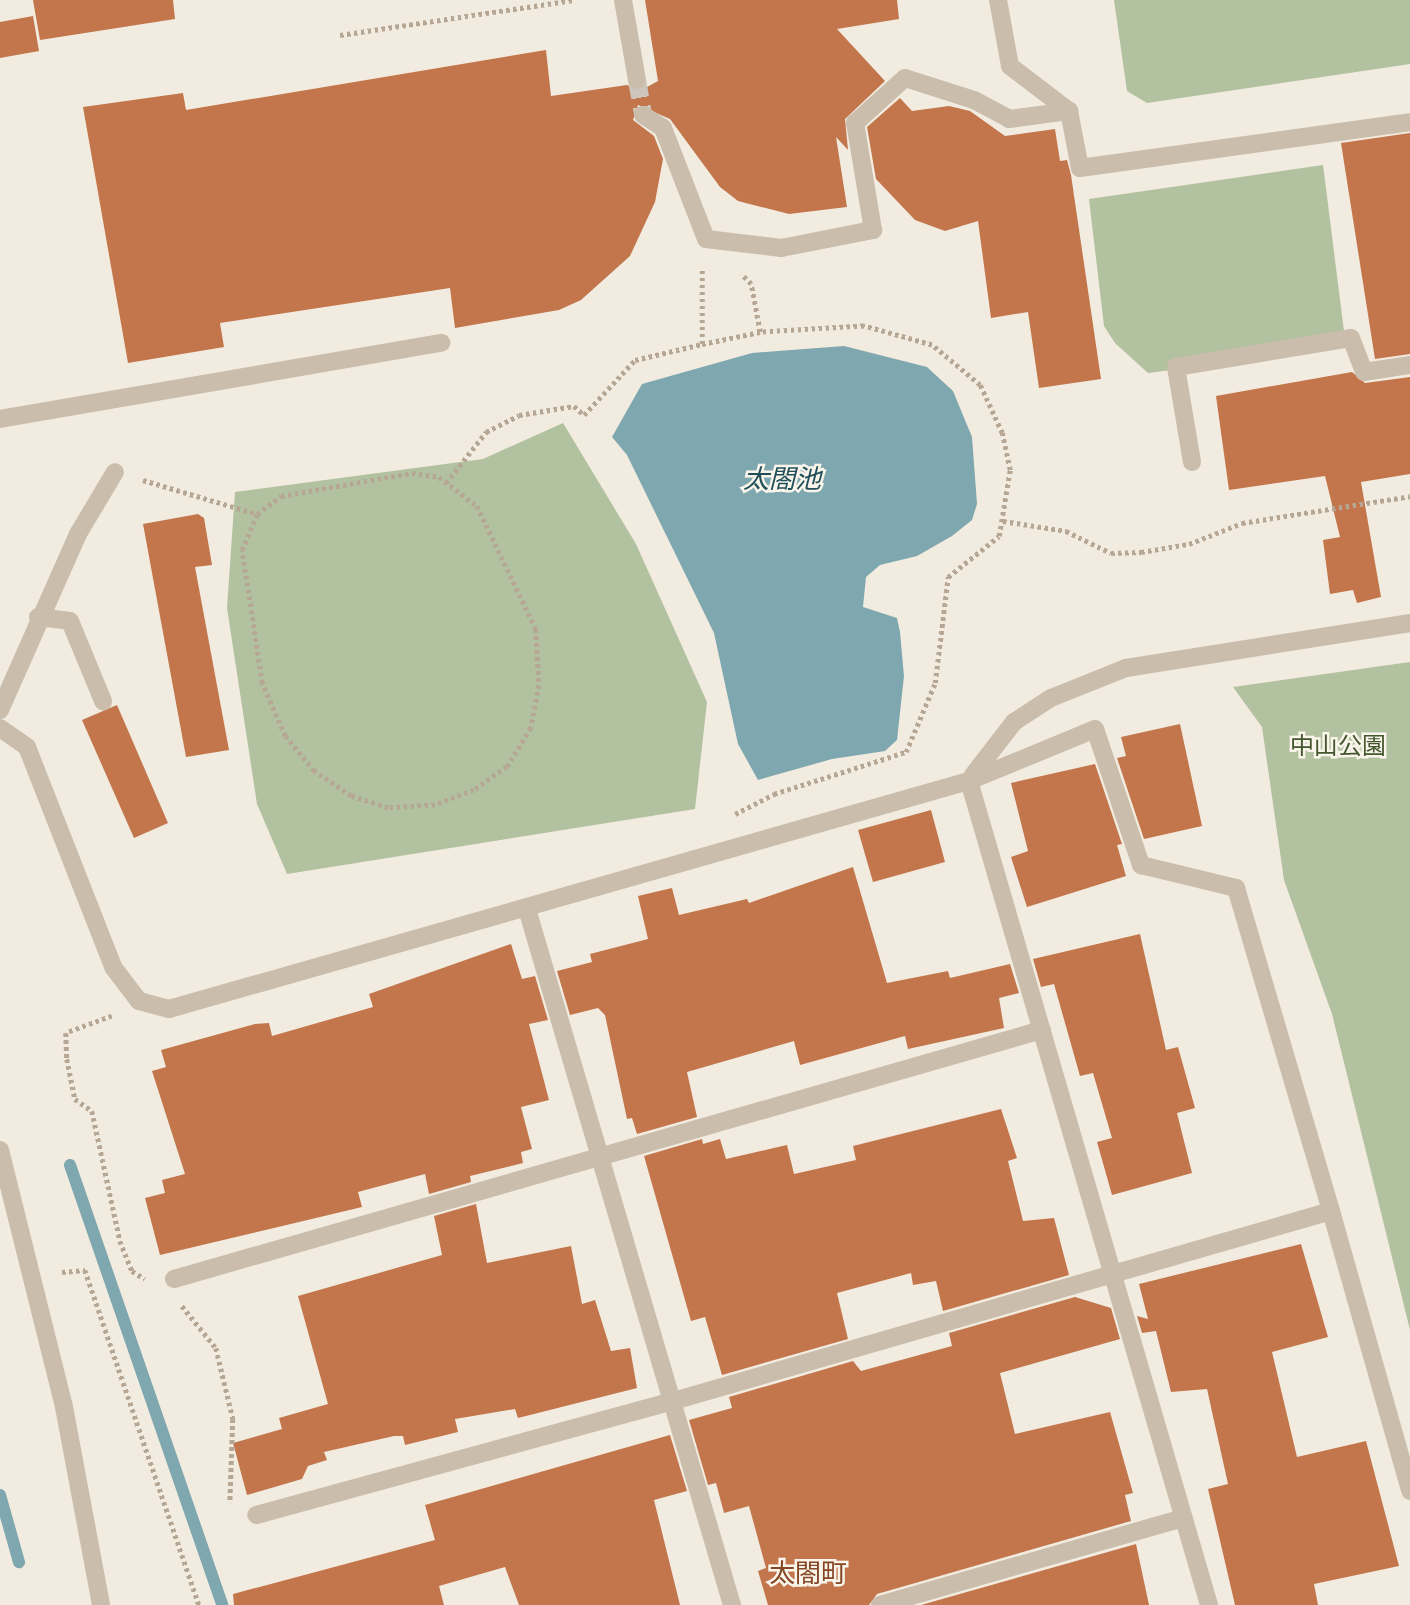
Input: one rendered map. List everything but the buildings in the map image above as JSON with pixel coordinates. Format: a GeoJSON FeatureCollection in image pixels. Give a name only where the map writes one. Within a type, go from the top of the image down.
{"type":"FeatureCollection","features":[{"type":"Feature","properties":{"kind":"street"},"geometry":{"type":"LineString","coordinates":[[623,0],[636,80]]}},
{"type":"Feature","properties":{"kind":"street"},"geometry":{"type":"LineString","coordinates":[[998,0],[1010,66],[1069,111],[1080,167],[1410,122]]}},
{"type":"Feature","properties":{"kind":"street"},"geometry":{"type":"LineString","coordinates":[[643,115],[663,128],[706,239],[781,248],[873,230],[855,123],[905,78],[974,100],[1009,119],[1069,111]]}},
{"type":"Feature","properties":{"kind":"street"},"geometry":{"type":"LineString","coordinates":[[1192,462],[1176,367],[1351,338],[1364,372],[1410,365]]}},
{"type":"Feature","properties":{"kind":"street"},"geometry":{"type":"LineString","coordinates":[[0,419],[442,344]]}},
{"type":"Feature","properties":{"kind":"street"},"geometry":{"type":"LineString","coordinates":[[0,710],[38,617],[78,534],[115,472]]}},
{"type":"Feature","properties":{"kind":"street"},"geometry":{"type":"LineString","coordinates":[[38,617],[70,621],[103,701]]}},
{"type":"Feature","properties":{"kind":"street"},"geometry":{"type":"LineString","coordinates":[[969,780],[1014,722],[1051,698],[1126,668],[1410,623]]}},
{"type":"Feature","properties":{"kind":"street"},"geometry":{"type":"LineString","coordinates":[[0,728],[26,747],[113,967],[139,1001],[169,1009],[527,909],[969,780],[1095,729],[1141,864],[1236,888],[1410,1491]]}},
{"type":"Feature","properties":{"kind":"street"},"geometry":{"type":"LineString","coordinates":[[969,780],[1209,1605]]}},
{"type":"Feature","properties":{"kind":"street"},"geometry":{"type":"LineString","coordinates":[[527,909],[732,1605]]}},
{"type":"Feature","properties":{"kind":"street"},"geometry":{"type":"LineString","coordinates":[[174,1279],[600,1160],[1042,1030]]}},
{"type":"Feature","properties":{"kind":"street"},"geometry":{"type":"LineString","coordinates":[[0,1150],[64,1408],[101,1605]]}},
{"type":"Feature","properties":{"kind":"street"},"geometry":{"type":"LineString","coordinates":[[256,1515],[673,1401],[1331,1211]]}},
{"type":"Feature","properties":{"kind":"street"},"geometry":{"type":"LineString","coordinates":[[880,1605],[1184,1518]]}},
{"type":"Feature","properties":{"kind":"path"},"geometry":{"type":"LineString","coordinates":[[340,35],[573,0]]}},
{"type":"Feature","properties":{"kind":"path"},"geometry":{"type":"LineString","coordinates":[[706,239],[751,284],[760,332]]}},
{"type":"Feature","properties":{"kind":"path"},"geometry":{"type":"LineString","coordinates":[[702,344],[700,282],[706,239]]}},
{"type":"Feature","properties":{"kind":"path"},"geometry":{"type":"LineString","coordinates":[[446,483],[486,432],[519,415],[574,406],[584,415],[635,360],[760,332],[864,326],[932,345],[980,386],[1002,433],[1010,470],[1003,520],[999,536],[948,577],[935,683],[906,752],[746,808],[729,818],[727,849]]}},
{"type":"Feature","properties":{"kind":"path"},"geometry":{"type":"LineString","coordinates":[[115,472],[257,514]]}},
{"type":"Feature","properties":{"kind":"path"},"geometry":{"type":"LineString","coordinates":[[412,474],[446,483],[477,506],[536,629],[539,685],[531,728],[507,767],[474,790],[435,805],[388,808],[351,796],[314,771],[285,736],[262,683],[242,550],[257,514],[281,496],[412,474]]}},
{"type":"Feature","properties":{"kind":"path"},"geometry":{"type":"LineString","coordinates":[[1003,520],[1066,531],[1111,553],[1142,552],[1189,544],[1242,523],[1410,496]]}},
{"type":"Feature","properties":{"kind":"path"},"geometry":{"type":"LineString","coordinates":[[139,1001],[66,1034],[67,1059],[75,1098],[92,1111],[120,1241],[132,1271],[147,1279],[174,1279],[180,1303],[216,1348],[233,1419],[228,1496],[235,1520],[256,1515]]}},
{"type":"Feature","properties":{"kind":"path"},"geometry":{"type":"LineString","coordinates":[[32,1279],[85,1270],[198,1605]]}},
{"type":"Feature","properties":{"kind":"green space"},"geometry":{"type":"Polygon","coordinates":[[[1114,0],[1410,0],[1410,64],[1147,103],[1127,91],[1114,0]]]}},
{"type":"Feature","properties":{"kind":"green space"},"geometry":{"type":"Polygon","coordinates":[[[1323,165],[1346,347],[1148,373],[1115,343],[1104,326],[1089,199],[1323,165]]]}},
{"type":"Feature","properties":{"kind":"green space"},"geometry":{"type":"Polygon","coordinates":[[[563,423],[636,544],[707,702],[695,809],[287,874],[257,804],[227,608],[235,492],[483,459],[563,423]]]}},
{"type":"Feature","properties":{"kind":"green space","name":"中山公園"},"geometry":{"type":"Polygon","coordinates":[[[1410,662],[1410,1330],[1332,1014],[1284,880],[1262,727],[1233,687],[1410,662]]]}},
{"type":"Feature","properties":{"kind":"water","name":"太閤池"},"geometry":{"type":"Polygon","coordinates":[[[844,346],[927,367],[953,391],[972,437],[977,504],[972,520],[952,536],[917,556],[880,565],[866,577],[863,607],[897,618],[900,632],[904,676],[897,740],[885,751],[832,759],[758,780],[738,744],[714,633],[627,455],[612,437],[642,384],[752,353],[844,346]]]}},
{"type":"Feature","properties":{"kind":"waterway"},"geometry":{"type":"LineString","coordinates":[[70,1165],[222,1605]]}},
{"type":"Feature","properties":{"kind":"waterway"},"geometry":{"type":"LineString","coordinates":[[0,1495],[19,1562]]}},
{"type":"Feature","properties":{"kind":"tunnel"},"geometry":{"type":"LineString","coordinates":[[637,80],[643,115]]}},
{"type":"Feature","properties":{"kind":"district","name":"太閤町"},"geometry":{"type":"Point","coordinates":[808,1573]}}]}
